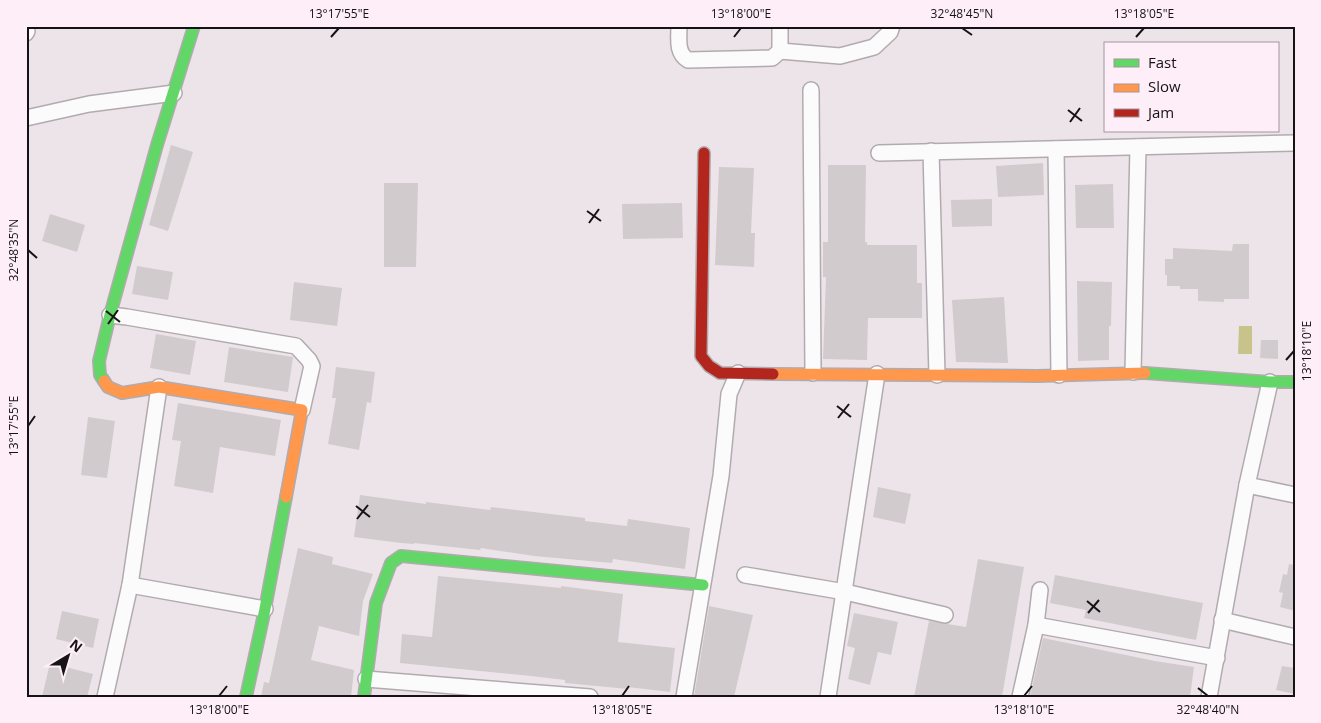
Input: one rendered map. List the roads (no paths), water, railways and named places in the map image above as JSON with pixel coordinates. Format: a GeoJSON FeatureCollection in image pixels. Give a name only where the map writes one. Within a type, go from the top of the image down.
{"type":"FeatureCollection","features":[{"type":"Feature","properties":{"kind":"street"},"geometry":{"type":"LineString","coordinates":[[194,26],[157,145],[110,315],[99,361],[100,375],[108,387],[122,393],[159,387],[302,410]]}},
{"type":"Feature","properties":{"kind":"street"},"geometry":{"type":"LineString","coordinates":[[679,26],[680,52],[688,60],[772,58],[780,51],[840,56],[874,47],[890,32],[892,26]]}},
{"type":"Feature","properties":{"kind":"street"},"geometry":{"type":"LineString","coordinates":[[780,26],[780,51]]}},
{"type":"Feature","properties":{"kind":"street"},"geometry":{"type":"LineString","coordinates":[[811,90],[813,373]]}},
{"type":"Feature","properties":{"kind":"street"},"geometry":{"type":"LineString","coordinates":[[26,118],[89,104],[174,92]]}},
{"type":"Feature","properties":{"kind":"street"},"geometry":{"type":"LineString","coordinates":[[880,153],[1295,143]]}},
{"type":"Feature","properties":{"kind":"street"},"geometry":{"type":"LineString","coordinates":[[1133,372],[1138,147]]}},
{"type":"Feature","properties":{"kind":"street"},"geometry":{"type":"LineString","coordinates":[[1056,149],[1059,375]]}},
{"type":"Feature","properties":{"kind":"street"},"geometry":{"type":"LineString","coordinates":[[932,152],[937,375]]}},
{"type":"Feature","properties":{"kind":"street"},"geometry":{"type":"LineString","coordinates":[[704,153],[701,356],[711,369],[720,373],[1037,376],[1133,372],[1270,382],[1295,382]]}},
{"type":"Feature","properties":{"kind":"street"},"geometry":{"type":"LineString","coordinates":[[110,315],[296,346],[312,366],[246,697]]}},
{"type":"Feature","properties":{"kind":"street"},"geometry":{"type":"LineString","coordinates":[[684,697],[721,476],[729,394],[738,373]]}},
{"type":"Feature","properties":{"kind":"street"},"geometry":{"type":"LineString","coordinates":[[828,697],[877,374]]}},
{"type":"Feature","properties":{"kind":"street"},"geometry":{"type":"LineString","coordinates":[[1209,697],[1247,485],[1270,382]]}},
{"type":"Feature","properties":{"kind":"street"},"geometry":{"type":"LineString","coordinates":[[105,697],[130,585],[159,387]]}},
{"type":"Feature","properties":{"kind":"street"},"geometry":{"type":"LineString","coordinates":[[1247,485],[1295,495]]}},
{"type":"Feature","properties":{"kind":"street"},"geometry":{"type":"LineString","coordinates":[[364,697],[376,603],[391,563],[401,556],[703,585]]}},
{"type":"Feature","properties":{"kind":"street"},"geometry":{"type":"LineString","coordinates":[[745,575],[845,592],[946,615]]}},
{"type":"Feature","properties":{"kind":"street"},"geometry":{"type":"LineString","coordinates":[[130,585],[265,609]]}},
{"type":"Feature","properties":{"kind":"street"},"geometry":{"type":"LineString","coordinates":[[1020,697],[1036,625],[1040,590]]}},
{"type":"Feature","properties":{"kind":"street"},"geometry":{"type":"LineString","coordinates":[[1222,620],[1295,637]]}},
{"type":"Feature","properties":{"kind":"street"},"geometry":{"type":"LineString","coordinates":[[1036,625],[1217,658]]}},
{"type":"Feature","properties":{"kind":"street"},"geometry":{"type":"LineString","coordinates":[[366,679],[590,697]]}}]}
